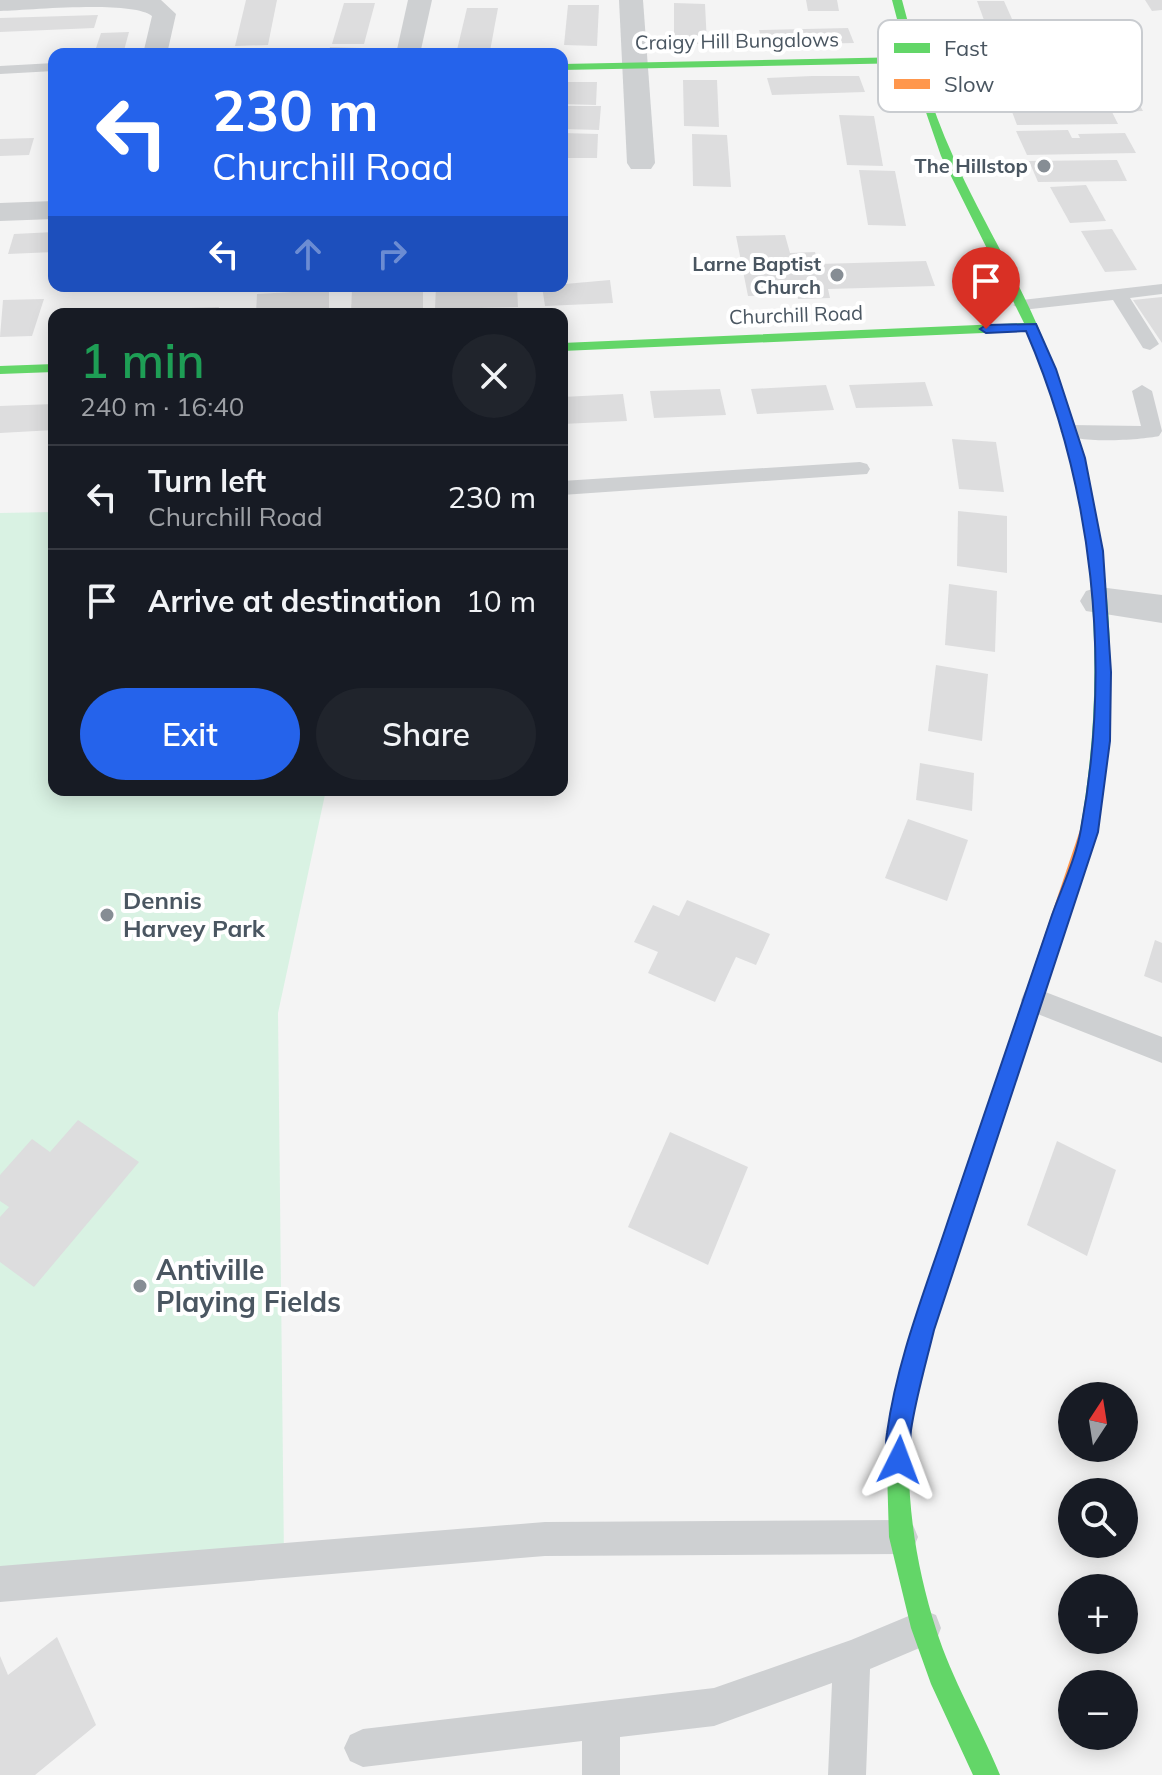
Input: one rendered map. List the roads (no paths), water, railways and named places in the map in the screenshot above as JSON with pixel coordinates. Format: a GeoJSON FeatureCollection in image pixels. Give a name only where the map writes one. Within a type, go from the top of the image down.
{"type":"FeatureCollection","features":[{"type":"Feature","properties":{"kind":"street"},"geometry":{"type":"LineString","coordinates":[[0,4],[123,0],[162,3],[165,20],[157,48]]}},
{"type":"Feature","properties":{"kind":"street"},"geometry":{"type":"LineString","coordinates":[[409,48],[420,0]]}},
{"type":"Feature","properties":{"kind":"street"},"geometry":{"type":"LineString","coordinates":[[631,0],[641,163]]}},
{"type":"Feature","properties":{"kind":"street"},"geometry":{"type":"LineString","coordinates":[[897,0],[902,20]]}},
{"type":"Feature","properties":{"kind":"street","name":"Craigy Hill Bungalows"},"geometry":{"type":"LineString","coordinates":[[568,67],[878,61]]}},
{"type":"Feature","properties":{"kind":"street"},"geometry":{"type":"LineString","coordinates":[[931,112],[946,153],[1022,305],[1070,431],[1089,505],[1103,672],[1102,741],[1089,832],[908,1380],[898,1437],[901,1537],[923,1628],[940,1675],[983,1767],[1003,1775]]}},
{"type":"Feature","properties":{"kind":"street"},"geometry":{"type":"LineString","coordinates":[[0,212],[48,210]]}},
{"type":"Feature","properties":{"kind":"street","name":"Churchill Road"},"geometry":{"type":"LineString","coordinates":[[568,347],[1031,327]]}},
{"type":"Feature","properties":{"kind":"street"},"geometry":{"type":"LineString","coordinates":[[0,370],[48,368]]}},
{"type":"Feature","properties":{"kind":"street"},"geometry":{"type":"LineString","coordinates":[[1099,601],[1162,609]]}},
{"type":"Feature","properties":{"kind":"lane"},"geometry":{"type":"LineString","coordinates":[[0,70],[48,67]]}},
{"type":"Feature","properties":{"kind":"lane"},"geometry":{"type":"LineString","coordinates":[[1022,305],[1162,289]]}},
{"type":"Feature","properties":{"kind":"lane"},"geometry":{"type":"LineString","coordinates":[[1118,294],[1150,344]]}},
{"type":"Feature","properties":{"kind":"lane"},"geometry":{"type":"LineString","coordinates":[[1070,431],[1135,434],[1152,431],[1142,391]]}},
{"type":"Feature","properties":{"kind":"lane"},"geometry":{"type":"LineString","coordinates":[[568,488],[860,469]]}},
{"type":"Feature","properties":{"kind":"lane"},"geometry":{"type":"LineString","coordinates":[[1035,1000],[1162,1050]]}},
{"type":"Feature","properties":{"kind":"lane"},"geometry":{"type":"LineString","coordinates":[[0,1584],[545,1539],[901,1537]]}},
{"type":"Feature","properties":{"kind":"lane"},"geometry":{"type":"LineString","coordinates":[[363,1748],[714,1707],[852,1658],[923,1628]]}},
{"type":"Feature","properties":{"kind":"lane"},"geometry":{"type":"LineString","coordinates":[[847,1775],[852,1658]]}},
{"type":"Feature","properties":{"kind":"lane"},"geometry":{"type":"LineString","coordinates":[[601,1720],[601,1775]]}},
{"type":"Feature","properties":{"kind":"place","name":"The Hillstop"},"geometry":{"type":"Point","coordinates":[1044,166]}},
{"type":"Feature","properties":{"kind":"place","name":"Larne Baptist Church"},"geometry":{"type":"Point","coordinates":[837,275]}},
{"type":"Feature","properties":{"kind":"place","name":"Dennis Harvey Park"},"geometry":{"type":"Point","coordinates":[107,915]}},
{"type":"Feature","properties":{"kind":"place","name":"Antiville Playing Fields"},"geometry":{"type":"Point","coordinates":[140,1286]}}]}
